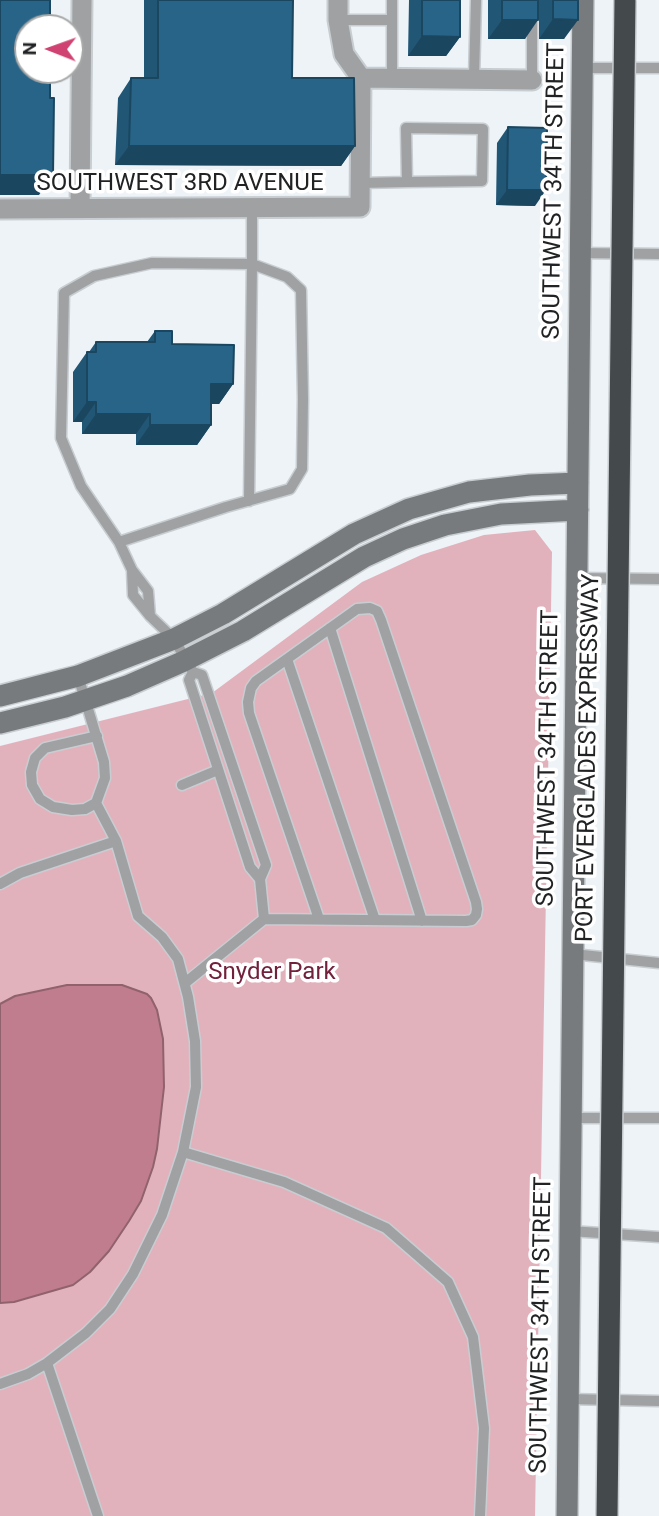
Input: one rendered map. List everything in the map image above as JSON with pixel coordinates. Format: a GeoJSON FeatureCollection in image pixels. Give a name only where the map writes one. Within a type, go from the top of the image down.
{"type":"FeatureCollection","features":[{"type":"Feature","properties":{"kind":"highway","name":"PORT EVERGLADES EXPRESSWAY"},"geometry":{"type":"LineString","coordinates":[[607,1516],[625,0]]}},
{"type":"Feature","properties":{"kind":"street"},"geometry":{"type":"LineString","coordinates":[[80,208],[82,0]]}},
{"type":"Feature","properties":{"kind":"street","name":"SOUTHWEST 34TH STREET"},"geometry":{"type":"LineString","coordinates":[[567,1516],[583,0]]}},
{"type":"Feature","properties":{"kind":"street"},"geometry":{"type":"LineString","coordinates":[[338,10],[344,54],[361,78],[360,183]]}},
{"type":"Feature","properties":{"kind":"street"},"geometry":{"type":"LineString","coordinates":[[361,78],[532,80]]}},
{"type":"Feature","properties":{"kind":"street","name":"SOUTHWEST 3RD AVENUE"},"geometry":{"type":"LineString","coordinates":[[0,209],[360,207],[360,183]]}},
{"type":"Feature","properties":{"kind":"street"},"geometry":{"type":"LineString","coordinates":[[0,696],[78,676],[173,639],[223,614],[354,534],[409,509],[468,492],[578,483]]}},
{"type":"Feature","properties":{"kind":"street"},"geometry":{"type":"LineString","coordinates":[[0,723],[65,707],[189,666],[364,556],[403,539],[445,525],[501,514],[578,510]]}},
{"type":"Feature","properties":{"kind":"lane"},"geometry":{"type":"LineString","coordinates":[[392,0],[392,79]]}},
{"type":"Feature","properties":{"kind":"lane"},"geometry":{"type":"LineString","coordinates":[[474,79],[476,0]]}},
{"type":"Feature","properties":{"kind":"lane"},"geometry":{"type":"LineString","coordinates":[[532,0],[532,80]]}},
{"type":"Feature","properties":{"kind":"lane"},"geometry":{"type":"LineString","coordinates":[[338,10],[392,20]]}},
{"type":"Feature","properties":{"kind":"lane"},"geometry":{"type":"LineString","coordinates":[[582,68],[659,68]]}},
{"type":"Feature","properties":{"kind":"lane"},"geometry":{"type":"LineString","coordinates":[[360,183],[482,181],[483,129],[407,128],[408,182]]}},
{"type":"Feature","properties":{"kind":"lane"},"geometry":{"type":"LineString","coordinates":[[249,501],[252,208]]}},
{"type":"Feature","properties":{"kind":"lane"},"geometry":{"type":"LineString","coordinates":[[581,253],[659,254]]}},
{"type":"Feature","properties":{"kind":"lane"},"geometry":{"type":"LineString","coordinates":[[118,542],[290,489],[302,469],[303,399],[301,290],[287,277],[252,264],[152,263],[94,276],[64,293],[61,438],[81,486],[118,542],[132,570],[148,591],[150,616],[173,639],[189,666],[202,675],[266,865],[260,879],[264,919]]}},
{"type":"Feature","properties":{"kind":"lane"},"geometry":{"type":"LineString","coordinates":[[578,578],[659,579]]}},
{"type":"Feature","properties":{"kind":"lane"},"geometry":{"type":"LineString","coordinates":[[185,984],[264,919],[466,921],[472,920],[478,909],[377,611],[370,608],[357,609],[256,681],[251,688],[248,702],[249,713],[319,919]]}},
{"type":"Feature","properties":{"kind":"lane"},"geometry":{"type":"LineString","coordinates":[[330,628],[422,921]]}},
{"type":"Feature","properties":{"kind":"lane"},"geometry":{"type":"LineString","coordinates":[[287,659],[375,920]]}},
{"type":"Feature","properties":{"kind":"lane"},"geometry":{"type":"LineString","coordinates":[[189,666],[189,680],[250,867],[260,879]]}},
{"type":"Feature","properties":{"kind":"lane"},"geometry":{"type":"LineString","coordinates":[[78,676],[97,737],[104,762],[105,778],[96,803],[85,809],[53,807],[40,799],[32,785],[31,772],[35,758],[45,748],[97,737]]}},
{"type":"Feature","properties":{"kind":"lane"},"geometry":{"type":"LineString","coordinates":[[182,785],[218,770]]}},
{"type":"Feature","properties":{"kind":"lane"},"geometry":{"type":"LineString","coordinates":[[0,1384],[28,1374],[47,1363],[86,1334],[110,1309],[133,1275],[162,1215],[183,1152],[196,1087],[195,1041],[178,959],[162,937],[138,916],[116,841],[96,803]]}},
{"type":"Feature","properties":{"kind":"lane"},"geometry":{"type":"LineString","coordinates":[[0,884],[20,873],[116,841]]}},
{"type":"Feature","properties":{"kind":"lane"},"geometry":{"type":"LineString","coordinates":[[573,954],[659,963]]}},
{"type":"Feature","properties":{"kind":"lane"},"geometry":{"type":"LineString","coordinates":[[571,1118],[659,1118]]}},
{"type":"Feature","properties":{"kind":"lane"},"geometry":{"type":"LineString","coordinates":[[183,1152],[284,1182],[386,1228],[448,1282],[472,1337],[484,1428],[480,1516]]}},
{"type":"Feature","properties":{"kind":"lane"},"geometry":{"type":"LineString","coordinates":[[570,1231],[659,1237]]}},
{"type":"Feature","properties":{"kind":"lane"},"geometry":{"type":"LineString","coordinates":[[47,1363],[98,1516]]}},
{"type":"Feature","properties":{"kind":"lane"},"geometry":{"type":"LineString","coordinates":[[568,1399],[659,1401]]}},
{"type":"Feature","properties":{"kind":"green space","name":"Snyder Park"},"geometry":{"type":"Polygon","coordinates":[[[535,530],[552,552],[535,1516],[0,1516],[0,746],[212,693],[362,582],[421,555],[484,535],[535,530]]]}},
{"type":"Feature","properties":{"kind":"shaded area"},"geometry":{"type":"Polygon","coordinates":[[[67,985],[122,985],[151,998],[157,1010],[163,1039],[164,1087],[157,1149],[141,1201],[109,1251],[90,1272],[73,1285],[14,1302],[0,1303],[0,1004],[15,996],[67,985]]]}},
{"type":"Feature","properties":{"kind":"building"},"geometry":{"type":"Polygon","coordinates":[[[0,0],[50,0],[50,14],[14,14],[14,84],[50,84],[50,98],[54,98],[53,175],[0,175],[0,0]]]}},
{"type":"Feature","properties":{"kind":"building"},"geometry":{"type":"Polygon","coordinates":[[[158,0],[293,0],[292,78],[354,78],[355,146],[129,146],[131,78],[158,78],[158,0]]]}},
{"type":"Feature","properties":{"kind":"building"},"geometry":{"type":"Polygon","coordinates":[[[422,0],[460,0],[460,37],[422,36],[422,0]]]}},
{"type":"Feature","properties":{"kind":"building"},"geometry":{"type":"Polygon","coordinates":[[[502,0],[538,0],[538,20],[502,20],[502,0]]]}},
{"type":"Feature","properties":{"kind":"building"},"geometry":{"type":"Polygon","coordinates":[[[553,0],[578,0],[578,20],[553,19],[553,0]]]}},
{"type":"Feature","properties":{"kind":"building"},"geometry":{"type":"Polygon","coordinates":[[[508,127],[547,128],[546,190],[507,190],[508,127]]]}},
{"type":"Feature","properties":{"kind":"building"},"geometry":{"type":"Polygon","coordinates":[[[155,331],[172,331],[172,344],[234,345],[233,384],[211,384],[211,425],[150,425],[150,414],[96,414],[96,402],[87,402],[87,352],[96,352],[96,342],[155,342],[155,331]]]}}]}
